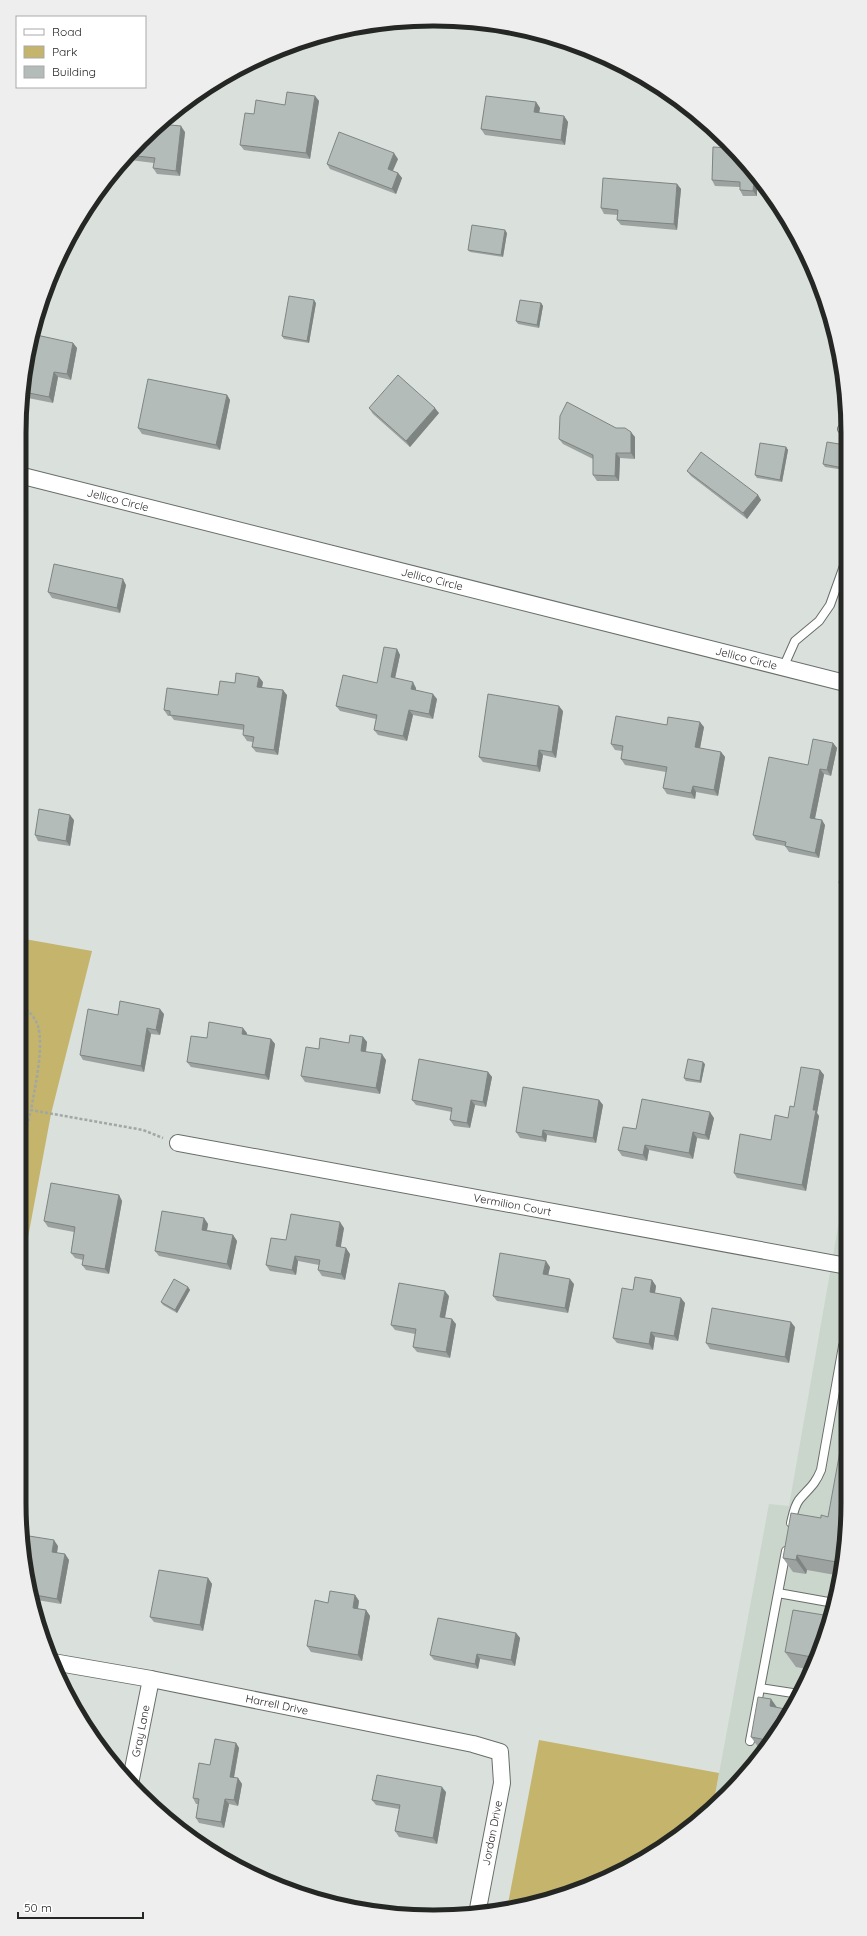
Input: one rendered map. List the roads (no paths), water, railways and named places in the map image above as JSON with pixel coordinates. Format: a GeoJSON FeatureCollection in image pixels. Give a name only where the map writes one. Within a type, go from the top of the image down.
{"type":"FeatureCollection","features":[{"type":"Feature","properties":{"kind":"street","name":"Jellico Circle"},"geometry":{"type":"LineString","coordinates":[[26,477],[841,682]]}},
{"type":"Feature","properties":{"kind":"street","name":"Vermilion Court"},"geometry":{"type":"LineString","coordinates":[[178,1143],[841,1265]]}},
{"type":"Feature","properties":{"kind":"street","name":"Harrell Drive"},"geometry":{"type":"LineString","coordinates":[[59,1663],[151,1679],[473,1744],[500,1752]]}},
{"type":"Feature","properties":{"kind":"street","name":"Gray Lane"},"geometry":{"type":"LineString","coordinates":[[132,1776],[151,1679]]}},
{"type":"Feature","properties":{"kind":"street","name":"Jordan Drive"},"geometry":{"type":"LineString","coordinates":[[478,1908],[502,1783],[500,1752]]}},
{"type":"Feature","properties":{"kind":"lane"},"geometry":{"type":"LineString","coordinates":[[784,668],[795,641],[819,621],[830,605],[841,574]]}},
{"type":"Feature","properties":{"kind":"lane"},"geometry":{"type":"LineString","coordinates":[[750,1741],[794,1509],[799,1500],[817,1482],[821,1470],[841,1357]]}},
{"type":"Feature","properties":{"kind":"lane"},"geometry":{"type":"LineString","coordinates":[[778,1593],[828,1602]]}},
{"type":"Feature","properties":{"kind":"lane"},"geometry":{"type":"LineString","coordinates":[[760,1688],[793,1693]]}}]}
